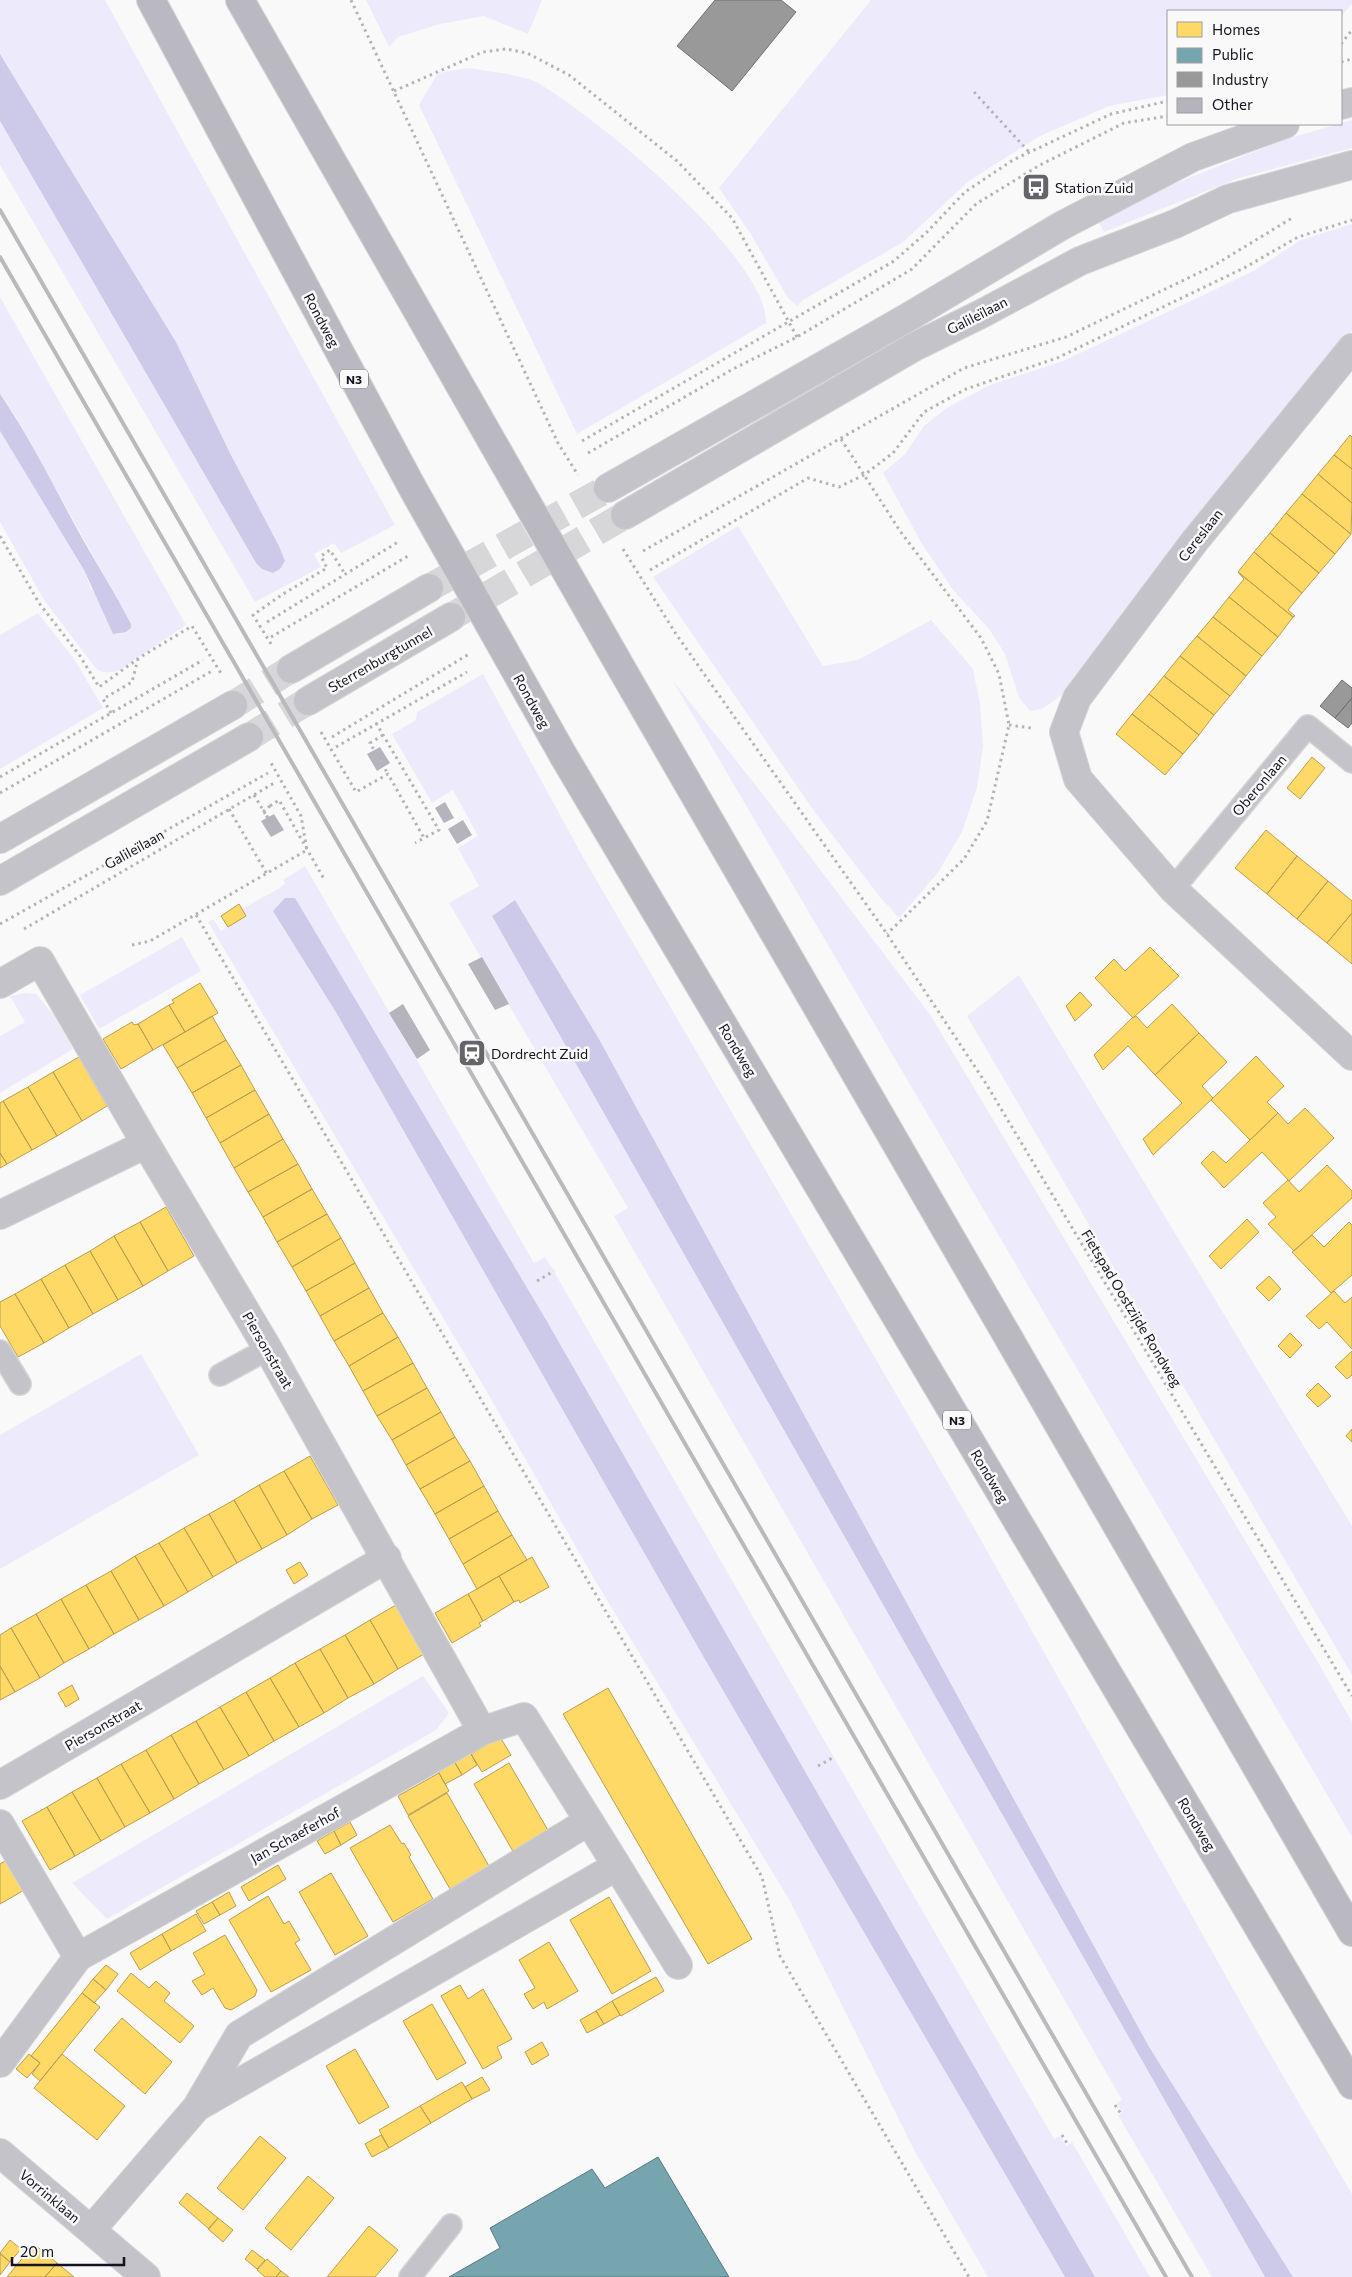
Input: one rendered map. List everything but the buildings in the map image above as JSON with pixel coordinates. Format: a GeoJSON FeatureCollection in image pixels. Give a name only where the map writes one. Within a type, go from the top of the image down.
{"type":"FeatureCollection","features":[{"type":"Feature","properties":{"kind":"highway","name":"Rondweg"},"geometry":{"type":"LineString","coordinates":[[151,0],[407,478],[563,755],[1352,2085]]}},
{"type":"Feature","properties":{"kind":"highway"},"geometry":{"type":"LineString","coordinates":[[240,0],[608,644],[1352,1932]]}},
{"type":"Feature","properties":{"kind":"street"},"geometry":{"type":"LineString","coordinates":[[608,488],[897,323],[1061,226],[1193,157],[1282,125]]}},
{"type":"Feature","properties":{"kind":"street","name":"Galileïlaan"},"geometry":{"type":"LineString","coordinates":[[625,516],[914,347],[983,313],[1080,261],[1175,224],[1228,199],[1352,165]]}},
{"type":"Feature","properties":{"kind":"street","name":"Cereslaan"},"geometry":{"type":"LineString","coordinates":[[1173,889],[1078,779],[1064,732],[1078,698],[1182,557],[1352,348]]}},
{"type":"Feature","properties":{"kind":"street"},"geometry":{"type":"LineString","coordinates":[[291,669],[429,588]]}},
{"type":"Feature","properties":{"kind":"street","name":"Sterrenburgtunnel"},"geometry":{"type":"LineString","coordinates":[[308,701],[451,617]]}},
{"type":"Feature","properties":{"kind":"street"},"geometry":{"type":"LineString","coordinates":[[0,839],[233,705]]}},
{"type":"Feature","properties":{"kind":"street"},"geometry":{"type":"LineString","coordinates":[[0,881],[249,737]]}},
{"type":"Feature","properties":{"kind":"street"},"geometry":{"type":"LineString","coordinates":[[1173,889],[1352,1056]]}},
{"type":"Feature","properties":{"kind":"street","name":"Piersonstraat"},"geometry":{"type":"LineString","coordinates":[[0,984],[40,961],[146,1144],[268,1348],[482,1731]]}},
{"type":"Feature","properties":{"kind":"street"},"geometry":{"type":"LineString","coordinates":[[0,1215],[146,1144]]}},
{"type":"Feature","properties":{"kind":"street","name":"Piersonstraat"},"geometry":{"type":"LineString","coordinates":[[0,1785],[387,1558]]}},
{"type":"Feature","properties":{"kind":"street","name":"Jan Schaeferhof"},"geometry":{"type":"LineString","coordinates":[[0,2063],[78,1957],[482,1731],[524,1717],[678,1965]]}},
{"type":"Feature","properties":{"kind":"street"},"geometry":{"type":"LineString","coordinates":[[91,2230],[198,2107],[238,2035],[589,1821]]}},
{"type":"Feature","properties":{"kind":"street"},"geometry":{"type":"LineString","coordinates":[[0,1824],[78,1957]]}},
{"type":"Feature","properties":{"kind":"street"},"geometry":{"type":"LineString","coordinates":[[198,2107],[616,1866]]}},
{"type":"Feature","properties":{"kind":"street","name":"Vorrinklaan"},"geometry":{"type":"LineString","coordinates":[[0,2153],[146,2277]]}},
{"type":"Feature","properties":{"kind":"lane","name":"Oberonlaan"},"geometry":{"type":"LineString","coordinates":[[1173,889],[1308,726],[1352,762]]}},
{"type":"Feature","properties":{"kind":"lane"},"geometry":{"type":"LineString","coordinates":[[220,1375],[268,1348]]}},
{"type":"Feature","properties":{"kind":"lane"},"geometry":{"type":"LineString","coordinates":[[0,1351],[20,1384]]}},
{"type":"Feature","properties":{"kind":"lane"},"geometry":{"type":"LineString","coordinates":[[410,2277],[451,2225]]}},
{"type":"Feature","properties":{"kind":"path"},"geometry":{"type":"LineString","coordinates":[[1342,43],[1352,30]]}},
{"type":"Feature","properties":{"kind":"path"},"geometry":{"type":"LineString","coordinates":[[394,91],[483,52],[506,49],[527,53],[569,75],[677,161],[732,218],[797,337]]}},
{"type":"Feature","properties":{"kind":"path"},"geometry":{"type":"LineString","coordinates":[[974,92],[1029,152]]}},
{"type":"Feature","properties":{"kind":"path"},"geometry":{"type":"LineString","coordinates":[[582,441],[894,261],[927,232],[964,192],[1013,160],[1111,114],[1167,101]]}},
{"type":"Feature","properties":{"kind":"path"},"geometry":{"type":"LineString","coordinates":[[588,452],[734,369],[797,337],[912,269],[976,204],[1032,170],[1124,123],[1167,116]]}},
{"type":"Feature","properties":{"kind":"path"},"geometry":{"type":"LineString","coordinates":[[643,551],[964,368],[1066,337],[1213,266],[1293,217]]}},
{"type":"Feature","properties":{"kind":"path"},"geometry":{"type":"LineString","coordinates":[[650,570],[808,478],[839,488],[864,475],[893,454],[924,412],[966,389],[1057,358],[1244,268],[1298,237],[1352,220]]}},
{"type":"Feature","properties":{"kind":"path"},"geometry":{"type":"LineString","coordinates":[[841,439],[864,475]]}},
{"type":"Feature","properties":{"kind":"path","name":"Fietspad Oostzijde Rondweg"},"geometry":{"type":"LineString","coordinates":[[864,475],[900,531],[981,638],[999,674],[1009,725],[987,821],[964,860],[887,934],[985,1082],[1223,1484],[1352,1696]]}},
{"type":"Feature","properties":{"kind":"path"},"geometry":{"type":"LineString","coordinates":[[0,536],[39,603],[80,656],[99,687],[138,658],[186,630]]}},
{"type":"Feature","properties":{"kind":"path"},"geometry":{"type":"LineString","coordinates":[[267,622],[398,542]]}},
{"type":"Feature","properties":{"kind":"path"},"geometry":{"type":"LineString","coordinates":[[260,609],[327,568],[321,556],[330,550],[346,574]]}},
{"type":"Feature","properties":{"kind":"path"},"geometry":{"type":"LineString","coordinates":[[271,637],[408,556]]}},
{"type":"Feature","properties":{"kind":"path"},"geometry":{"type":"LineString","coordinates":[[332,736],[470,654]]}},
{"type":"Feature","properties":{"kind":"path"},"geometry":{"type":"LineString","coordinates":[[111,714],[103,699],[132,682],[138,658]]}},
{"type":"Feature","properties":{"kind":"path"},"geometry":{"type":"LineString","coordinates":[[0,777],[204,660]]}},
{"type":"Feature","properties":{"kind":"path"},"geometry":{"type":"LineString","coordinates":[[0,793],[212,671]]}},
{"type":"Feature","properties":{"kind":"path"},"geometry":{"type":"LineString","coordinates":[[336,747],[467,672]]}},
{"type":"Feature","properties":{"kind":"path"},"geometry":{"type":"LineString","coordinates":[[376,723],[439,830],[414,843]]}},
{"type":"Feature","properties":{"kind":"path"},"geometry":{"type":"LineString","coordinates":[[383,735],[370,743],[424,838]]}},
{"type":"Feature","properties":{"kind":"path"},"geometry":{"type":"LineString","coordinates":[[335,755],[356,792],[388,774]]}},
{"type":"Feature","properties":{"kind":"path","name":"Galileïlaan"},"geometry":{"type":"LineString","coordinates":[[0,924],[268,773]]}},
{"type":"Feature","properties":{"kind":"path"},"geometry":{"type":"LineString","coordinates":[[16,934],[276,782]]}},
{"type":"Feature","properties":{"kind":"path"},"geometry":{"type":"LineString","coordinates":[[284,784],[301,816],[307,850]]}},
{"type":"Feature","properties":{"kind":"path"},"geometry":{"type":"LineString","coordinates":[[254,795],[272,826],[264,811],[279,800],[324,879]]}},
{"type":"Feature","properties":{"kind":"path"},"geometry":{"type":"LineString","coordinates":[[229,809],[267,874]]}},
{"type":"Feature","properties":{"kind":"path"},"geometry":{"type":"LineString","coordinates":[[132,945],[150,941],[307,850]]}},
{"type":"Feature","properties":{"kind":"path"},"geometry":{"type":"LineString","coordinates":[[196,915],[762,1877],[780,1956],[969,2277]]}},
{"type":"Feature","properties":{"kind":"path"},"geometry":{"type":"LineString","coordinates":[[537,1281],[554,1271]]}},
{"type":"Feature","properties":{"kind":"path"},"geometry":{"type":"LineString","coordinates":[[818,1766],[834,1757]]}},
{"type":"Feature","properties":{"kind":"path"},"geometry":{"type":"LineString","coordinates":[[1115,2104],[1120,2114]]}},
{"type":"Feature","properties":{"kind":"path"},"geometry":{"type":"LineString","coordinates":[[1062,2135],[1068,2145]]}},
{"type":"Feature","properties":{"kind":"shaded area"},"geometry":{"type":"Polygon","coordinates":[[[0,0],[105,0],[395,525],[341,553],[334,543],[314,554],[321,567],[255,602],[0,165],[0,121],[256,563],[262,569],[273,573],[280,569],[285,561],[279,546],[231,455],[176,342],[0,54],[0,0]]]}},
{"type":"Feature","properties":{"kind":"shaded area"},"geometry":{"type":"Polygon","coordinates":[[[366,0],[542,0],[528,34],[484,16],[440,24],[398,37],[389,47],[366,0]]]}},
{"type":"Feature","properties":{"kind":"shaded area"},"geometry":{"type":"Polygon","coordinates":[[[871,0],[1352,0],[1352,4],[1342,15],[1342,10],[1167,10],[1167,95],[1109,106],[1038,137],[969,181],[903,242],[803,300],[797,306],[788,298],[750,233],[719,188],[871,0]]]}},
{"type":"Feature","properties":{"kind":"shaded area"},"geometry":{"type":"Polygon","coordinates":[[[0,54],[176,342],[231,455],[279,546],[285,561],[280,569],[273,573],[262,569],[256,563],[0,121],[0,54]]]}},
{"type":"Feature","properties":{"kind":"shaded area"},"geometry":{"type":"Polygon","coordinates":[[[469,68],[514,75],[536,82],[596,124],[634,155],[673,189],[709,226],[738,262],[759,295],[766,323],[577,434],[419,105],[438,73],[469,68]]]}},
{"type":"Feature","properties":{"kind":"shaded area"},"geometry":{"type":"Polygon","coordinates":[[[1352,120],[1352,148],[1239,178],[1104,232],[1098,221],[1164,188],[1286,139],[1335,125],[1342,125],[1342,123],[1352,120]]]}},
{"type":"Feature","properties":{"kind":"shaded area"},"geometry":{"type":"Polygon","coordinates":[[[1352,224],[1352,331],[1072,688],[1042,709],[1030,711],[1019,698],[1005,654],[989,629],[953,590],[922,544],[883,473],[905,454],[924,426],[945,409],[990,385],[1063,361],[1255,270],[1301,240],[1352,224]]]}},
{"type":"Feature","properties":{"kind":"shaded area"},"geometry":{"type":"Polygon","coordinates":[[[0,297],[186,625],[118,671],[105,672],[94,666],[44,600],[0,522],[0,431],[84,570],[91,589],[131,624],[16,417],[0,394],[0,297]]]}},
{"type":"Feature","properties":{"kind":"shaded area"},"geometry":{"type":"Polygon","coordinates":[[[0,394],[30,443],[131,624],[131,628],[126,632],[113,634],[84,570],[0,431],[0,394]]]}},
{"type":"Feature","properties":{"kind":"shaded area"},"geometry":{"type":"Polygon","coordinates":[[[738,526],[823,666],[858,660],[931,620],[973,669],[980,704],[983,746],[977,788],[962,832],[937,874],[899,918],[880,897],[814,811],[653,577],[738,526]]]}},
{"type":"Feature","properties":{"kind":"shaded area"},"geometry":{"type":"Polygon","coordinates":[[[38,613],[75,660],[103,708],[0,769],[0,635],[38,613]]]}},
{"type":"Feature","properties":{"kind":"shaded area"},"geometry":{"type":"Polygon","coordinates":[[[483,674],[583,857],[973,1526],[1254,2026],[1352,2194],[1352,2277],[1293,2277],[1148,2045],[599,1039],[514,900],[492,916],[1265,2277],[1212,2277],[1118,2115],[1122,2113],[1117,2103],[1122,2100],[614,1216],[628,1208],[449,903],[479,886],[458,848],[478,836],[453,790],[432,803],[392,734],[416,720],[417,712],[483,674]]]}},
{"type":"Feature","properties":{"kind":"shaded area"},"geometry":{"type":"Polygon","coordinates":[[[673,681],[765,797],[931,1016],[1319,1664],[1352,1722],[1352,1837],[673,681]]]}},
{"type":"Feature","properties":{"kind":"shaded area"},"geometry":{"type":"Polygon","coordinates":[[[305,866],[534,1263],[545,1257],[552,1268],[1054,2139],[1060,2136],[1066,2146],[1072,2142],[1150,2277],[1095,2277],[729,1640],[295,899],[274,911],[337,1014],[703,1656],[1065,2277],[988,2277],[914,2150],[790,1901],[596,1582],[480,1380],[208,922],[213,919],[221,931],[246,916],[242,909],[280,888],[285,883],[283,880],[305,866]]]}},
{"type":"Feature","properties":{"kind":"shaded area"},"geometry":{"type":"Polygon","coordinates":[[[285,898],[295,898],[545,1318],[1095,2277],[1065,2277],[703,1656],[337,1014],[273,911],[285,898]]]}},
{"type":"Feature","properties":{"kind":"shaded area"},"geometry":{"type":"Polygon","coordinates":[[[515,900],[599,1039],[1148,2045],[1293,2277],[1265,2277],[492,916],[515,900]]]}},
{"type":"Feature","properties":{"kind":"shaded area"},"geometry":{"type":"Polygon","coordinates":[[[182,937],[201,971],[99,1029],[80,995],[182,937]]]}},
{"type":"Feature","properties":{"kind":"shaded area"},"geometry":{"type":"Polygon","coordinates":[[[1019,975],[1352,1526],[1352,1675],[967,1016],[1019,975]]]}},
{"type":"Feature","properties":{"kind":"shaded area"},"geometry":{"type":"Polygon","coordinates":[[[25,993],[36,994],[53,1014],[73,1049],[0,1093],[0,1036],[25,1022],[10,996],[25,993]]]}},
{"type":"Feature","properties":{"kind":"shaded area"},"geometry":{"type":"Polygon","coordinates":[[[141,1354],[199,1455],[0,1569],[0,1435],[141,1354]]]}},
{"type":"Feature","properties":{"kind":"shaded area"},"geometry":{"type":"Polygon","coordinates":[[[423,1676],[449,1713],[436,1730],[107,1919],[72,1883],[423,1676]]]}},
{"type":"Feature","properties":{"kind":"tunnel"},"geometry":{"type":"LineString","coordinates":[[429,588],[608,488]]}},
{"type":"Feature","properties":{"kind":"tunnel"},"geometry":{"type":"LineString","coordinates":[[451,617],[625,515]]}},
{"type":"Feature","properties":{"kind":"tunnel"},"geometry":{"type":"LineString","coordinates":[[233,705],[291,669]]}},
{"type":"Feature","properties":{"kind":"tunnel"},"geometry":{"type":"LineString","coordinates":[[249,737],[308,701]]}},
{"type":"Feature","properties":{"kind":"railway"},"geometry":{"type":"LineString","coordinates":[[0,210],[1192,2277]]}},
{"type":"Feature","properties":{"kind":"railway"},"geometry":{"type":"LineString","coordinates":[[0,257],[1166,2277]]}},
{"type":"Feature","properties":{"kind":"place","name":"Station Zuid"},"geometry":{"type":"Point","coordinates":[1036,187]}},
{"type":"Feature","properties":{"kind":"place","name":"Dordrecht Zuid"},"geometry":{"type":"Point","coordinates":[472,1053]}}]}
